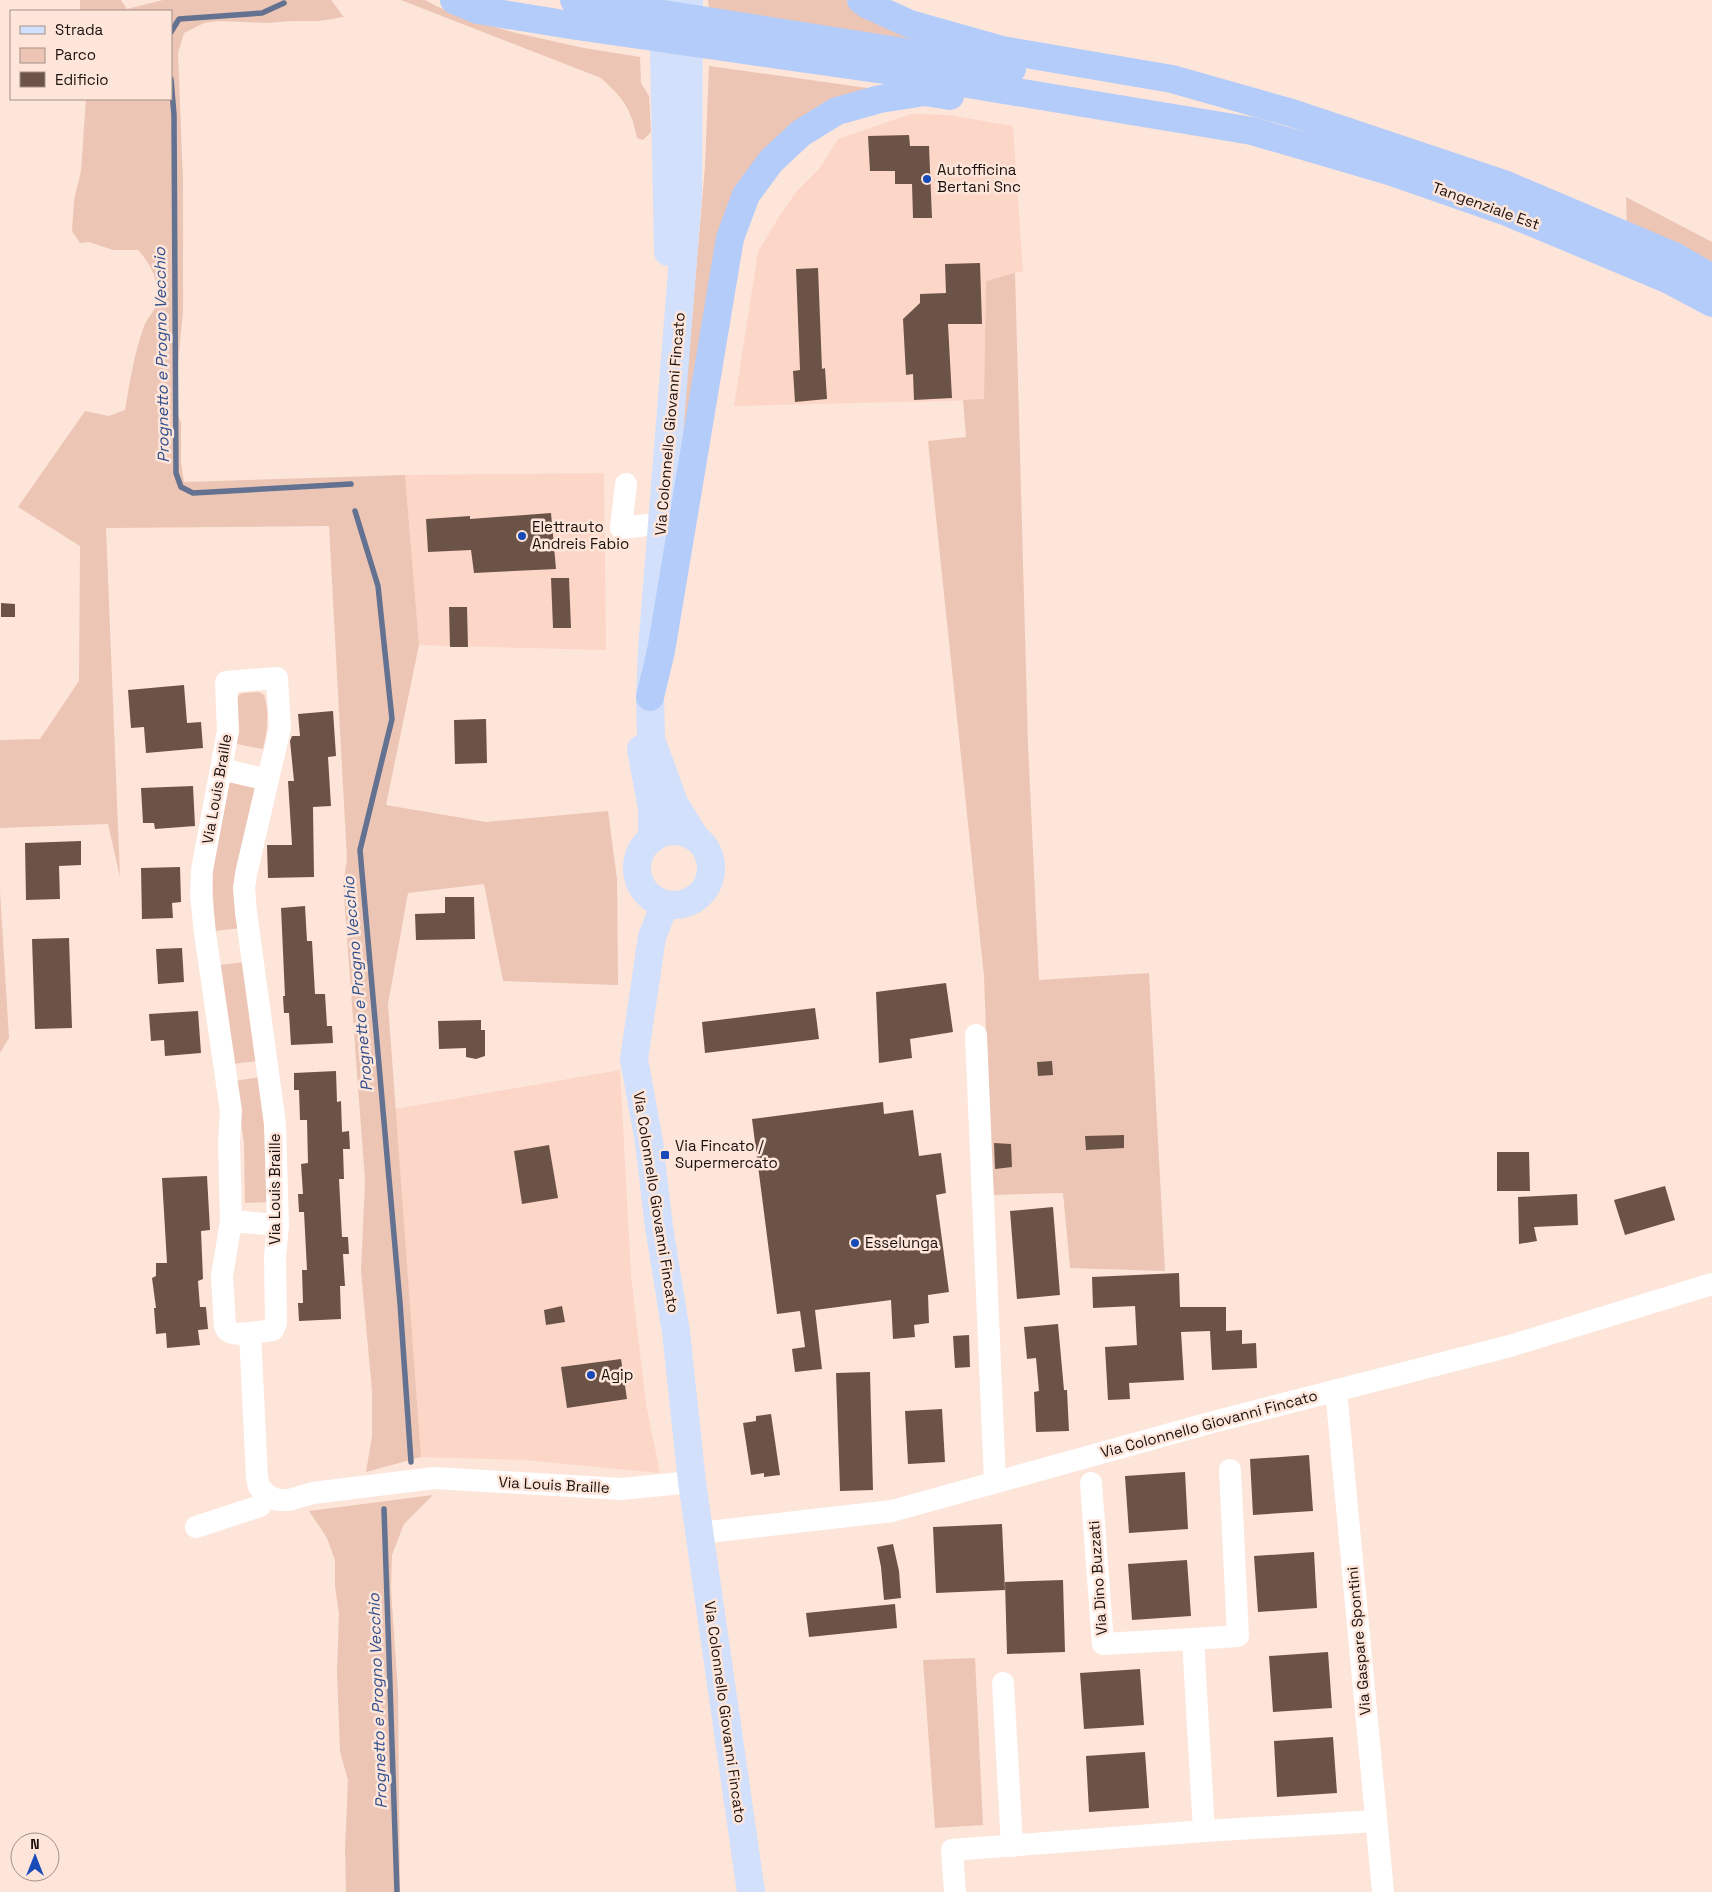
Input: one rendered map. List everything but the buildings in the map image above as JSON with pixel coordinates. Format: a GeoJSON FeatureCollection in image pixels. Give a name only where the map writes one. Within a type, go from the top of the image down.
{"type":"FeatureCollection","features":[{"type":"Feature","properties":{"kind":"highway"},"geometry":{"type":"LineString","coordinates":[[454,0],[478,10],[884,70],[1252,132]]}},
{"type":"Feature","properties":{"kind":"highway"},"geometry":{"type":"LineString","coordinates":[[574,0],[1292,113]]}},
{"type":"Feature","properties":{"kind":"highway"},"geometry":{"type":"LineString","coordinates":[[861,0],[910,24],[1002,50],[1172,79],[1292,113]]}},
{"type":"Feature","properties":{"kind":"highway"},"geometry":{"type":"LineString","coordinates":[[650,697],[661,651],[730,238],[746,195],[771,161],[800,133],[836,111],[880,99],[925,92],[1125,119],[1252,132]]}},
{"type":"Feature","properties":{"kind":"highway","name":"Tangenziale Est"},"geometry":{"type":"LineString","coordinates":[[1292,113],[1504,184],[1676,257],[1712,278]]}},
{"type":"Feature","properties":{"kind":"highway","name":"Tangenziale Est"},"geometry":{"type":"LineString","coordinates":[[1252,132],[1389,171],[1507,212],[1667,279],[1712,303]]}},
{"type":"Feature","properties":{"kind":"main road","name":"Via Colonnello Giovanni Fincato"},"geometry":{"type":"LineString","coordinates":[[652,839],[652,809],[642,760],[636,696],[637,643],[668,278],[663,0]]}},
{"type":"Feature","properties":{"kind":"main road","name":"Via Colonnello Giovanni Fincato"},"geometry":{"type":"LineString","coordinates":[[689,0],[688,196],[652,640],[651,739],[674,803],[695,838],[703,845],[711,861],[711,869],[708,883],[698,896],[687,903],[677,905],[665,904],[652,937],[634,1059],[649,1142],[659,1227],[676,1332],[692,1482],[751,1892]]}},
{"type":"Feature","properties":{"kind":"main road"},"geometry":{"type":"LineString","coordinates":[[665,904],[654,899],[646,892],[638,877],[638,861],[641,852],[658,835],[673,831],[688,834],[695,838]]}},
{"type":"Feature","properties":{"kind":"street"},"geometry":{"type":"LineString","coordinates":[[626,484],[621,528],[647,526]]}},
{"type":"Feature","properties":{"kind":"street","name":"Via Louis Braille"},"geometry":{"type":"LineString","coordinates":[[277,678],[280,728],[268,780],[244,888],[251,953],[275,1124],[278,1226],[275,1257],[275,1327],[269,1332],[232,1334],[225,1326],[222,1276],[231,1221],[229,1141],[231,1111],[205,932],[202,895],[202,870],[228,731],[226,682],[277,678]]}},
{"type":"Feature","properties":{"kind":"street"},"geometry":{"type":"LineString","coordinates":[[221,769],[268,780]]}},
{"type":"Feature","properties":{"kind":"street"},"geometry":{"type":"LineString","coordinates":[[976,1035],[995,1482]]}},
{"type":"Feature","properties":{"kind":"street"},"geometry":{"type":"LineString","coordinates":[[231,1221],[278,1226]]}},
{"type":"Feature","properties":{"kind":"street","name":"Via Colonnello Giovanni Fincato"},"geometry":{"type":"LineString","coordinates":[[699,1533],[892,1511],[1204,1424],[1510,1346],[1712,1284]]}},
{"type":"Feature","properties":{"kind":"street"},"geometry":{"type":"LineString","coordinates":[[196,1527],[260,1506],[268,1496],[259,1487],[257,1477],[250,1333]]}},
{"type":"Feature","properties":{"kind":"street","name":"Via Gaspare Spontini"},"geometry":{"type":"LineString","coordinates":[[1336,1390],[1383,1892]]}},
{"type":"Feature","properties":{"kind":"street","name":"Via Dino Buzzati"},"geometry":{"type":"LineString","coordinates":[[1091,1483],[1103,1644],[1238,1636],[1230,1470]]}},
{"type":"Feature","properties":{"kind":"street","name":"Via Louis Braille"},"geometry":{"type":"LineString","coordinates":[[268,1496],[278,1500],[289,1500],[313,1493],[434,1478],[621,1489],[692,1482]]}},
{"type":"Feature","properties":{"kind":"street"},"geometry":{"type":"LineString","coordinates":[[1193,1638],[1204,1831]]}},
{"type":"Feature","properties":{"kind":"street"},"geometry":{"type":"LineString","coordinates":[[1003,1683],[1012,1846]]}},
{"type":"Feature","properties":{"kind":"street"},"geometry":{"type":"LineString","coordinates":[[955,1892],[952,1850],[1204,1831],[1376,1821]]}},
{"type":"Feature","properties":{"kind":"shaded area"},"geometry":{"type":"Polygon","coordinates":[[[911,114],[948,115],[1013,126],[1023,271],[986,281],[984,400],[734,406],[758,252],[777,220],[796,192],[820,168],[838,139],[911,114]]]}},
{"type":"Feature","properties":{"kind":"shaded area"},"geometry":{"type":"Polygon","coordinates":[[[604,473],[606,650],[419,645],[405,475],[604,473]]]}},
{"type":"Feature","properties":{"kind":"shaded area"},"geometry":{"type":"Polygon","coordinates":[[[620,1070],[631,1275],[646,1404],[660,1473],[524,1460],[421,1457],[395,1109],[620,1070]]]}},
{"type":"Feature","properties":{"kind":"green space"},"geometry":{"type":"Polygon","coordinates":[[[80,0],[121,0],[127,9],[163,0],[331,0],[344,17],[319,21],[267,23],[219,21],[204,23],[184,33],[178,53],[183,180],[183,311],[175,395],[177,413],[181,423],[181,462],[184,482],[405,475],[419,645],[386,805],[486,822],[608,811],[617,879],[618,985],[503,981],[484,884],[408,893],[388,1004],[421,1457],[366,1472],[372,1436],[372,1391],[361,1271],[365,1181],[343,883],[347,860],[329,526],[106,528],[120,877],[108,824],[0,828],[0,740],[40,739],[79,681],[80,546],[18,507],[85,411],[109,416],[125,410],[141,336],[145,323],[156,306],[158,299],[157,285],[153,272],[138,250],[113,250],[89,242],[80,243],[72,231],[74,200],[81,171],[86,100],[172,100],[172,10],[80,10],[80,0]]]}},
{"type":"Feature","properties":{"kind":"green space"},"geometry":{"type":"Polygon","coordinates":[[[401,0],[425,0],[470,20],[516,33],[584,48],[640,57],[641,83],[649,96],[651,132],[643,140],[637,138],[632,119],[625,104],[601,78],[401,0]]]}},
{"type":"Feature","properties":{"kind":"green space"},"geometry":{"type":"Polygon","coordinates":[[[708,0],[846,0],[888,27],[941,44],[709,8],[708,0]]]}},
{"type":"Feature","properties":{"kind":"green space"},"geometry":{"type":"Polygon","coordinates":[[[709,66],[889,91],[870,94],[744,190],[678,483],[705,166],[709,66]]]}},
{"type":"Feature","properties":{"kind":"green space"},"geometry":{"type":"Polygon","coordinates":[[[1626,197],[1712,242],[1712,274],[1627,229],[1626,197]]]}},
{"type":"Feature","properties":{"kind":"green space"},"geometry":{"type":"Polygon","coordinates":[[[1015,273],[1028,744],[1039,980],[1149,973],[1165,1271],[1070,1268],[1063,1193],[992,1195],[984,976],[928,441],[966,437],[963,400],[984,399],[986,281],[1015,273]]]}},
{"type":"Feature","properties":{"kind":"green space"},"geometry":{"type":"Polygon","coordinates":[[[259,692],[264,695],[267,708],[267,729],[263,749],[237,744],[237,697],[242,693],[259,692]]]}},
{"type":"Feature","properties":{"kind":"green space"},"geometry":{"type":"Polygon","coordinates":[[[231,776],[256,784],[241,928],[215,931],[212,870],[231,776]]]}},
{"type":"Feature","properties":{"kind":"green space"},"geometry":{"type":"Polygon","coordinates":[[[0,891],[9,1038],[0,1053],[0,891]]]}},
{"type":"Feature","properties":{"kind":"green space"},"geometry":{"type":"Polygon","coordinates":[[[245,962],[259,1061],[232,1064],[219,965],[245,962]]]}},
{"type":"Feature","properties":{"kind":"green space"},"geometry":{"type":"Polygon","coordinates":[[[261,1077],[269,1202],[245,1203],[244,1143],[234,1081],[261,1077]]]}},
{"type":"Feature","properties":{"kind":"green space"},"geometry":{"type":"Polygon","coordinates":[[[433,1495],[404,1524],[392,1555],[391,1589],[398,1692],[400,1892],[346,1892],[345,1849],[348,1780],[340,1752],[337,1672],[339,1613],[335,1586],[335,1560],[327,1538],[309,1511],[433,1495]]]}},
{"type":"Feature","properties":{"kind":"green space"},"geometry":{"type":"Polygon","coordinates":[[[975,1658],[983,1825],[935,1828],[923,1660],[975,1658]]]}},
{"type":"Feature","properties":{"kind":"waterway","name":"Prognetto e Progno Vecchio"},"geometry":{"type":"LineString","coordinates":[[172,30],[179,19],[262,13],[284,3]]}},
{"type":"Feature","properties":{"kind":"waterway","name":"Prognetto e Progno Vecchio"},"geometry":{"type":"LineString","coordinates":[[172,91],[174,115],[176,473],[181,487],[193,493],[351,484]]}},
{"type":"Feature","properties":{"kind":"waterway","name":"Prognetto e Progno Vecchio"},"geometry":{"type":"LineString","coordinates":[[355,511],[378,586],[392,719],[360,850],[400,1303],[411,1462]]}},
{"type":"Feature","properties":{"kind":"waterway","name":"Prognetto e Progno Vecchio"},"geometry":{"type":"LineString","coordinates":[[384,1509],[397,1892]]}},
{"type":"Feature","properties":{"kind":"place","name":"Autofficina Bertani Snc"},"geometry":{"type":"Point","coordinates":[927,179]}},
{"type":"Feature","properties":{"kind":"place","name":"Elettrauto Andreis Fabio"},"geometry":{"type":"Point","coordinates":[522,536]}},
{"type":"Feature","properties":{"kind":"place","name":"Via Fincato / Supermercato"},"geometry":{"type":"Point","coordinates":[665,1155]}},
{"type":"Feature","properties":{"kind":"place","name":"Esselunga"},"geometry":{"type":"Point","coordinates":[855,1243]}},
{"type":"Feature","properties":{"kind":"place","name":"Agip"},"geometry":{"type":"Point","coordinates":[591,1375]}}]}
